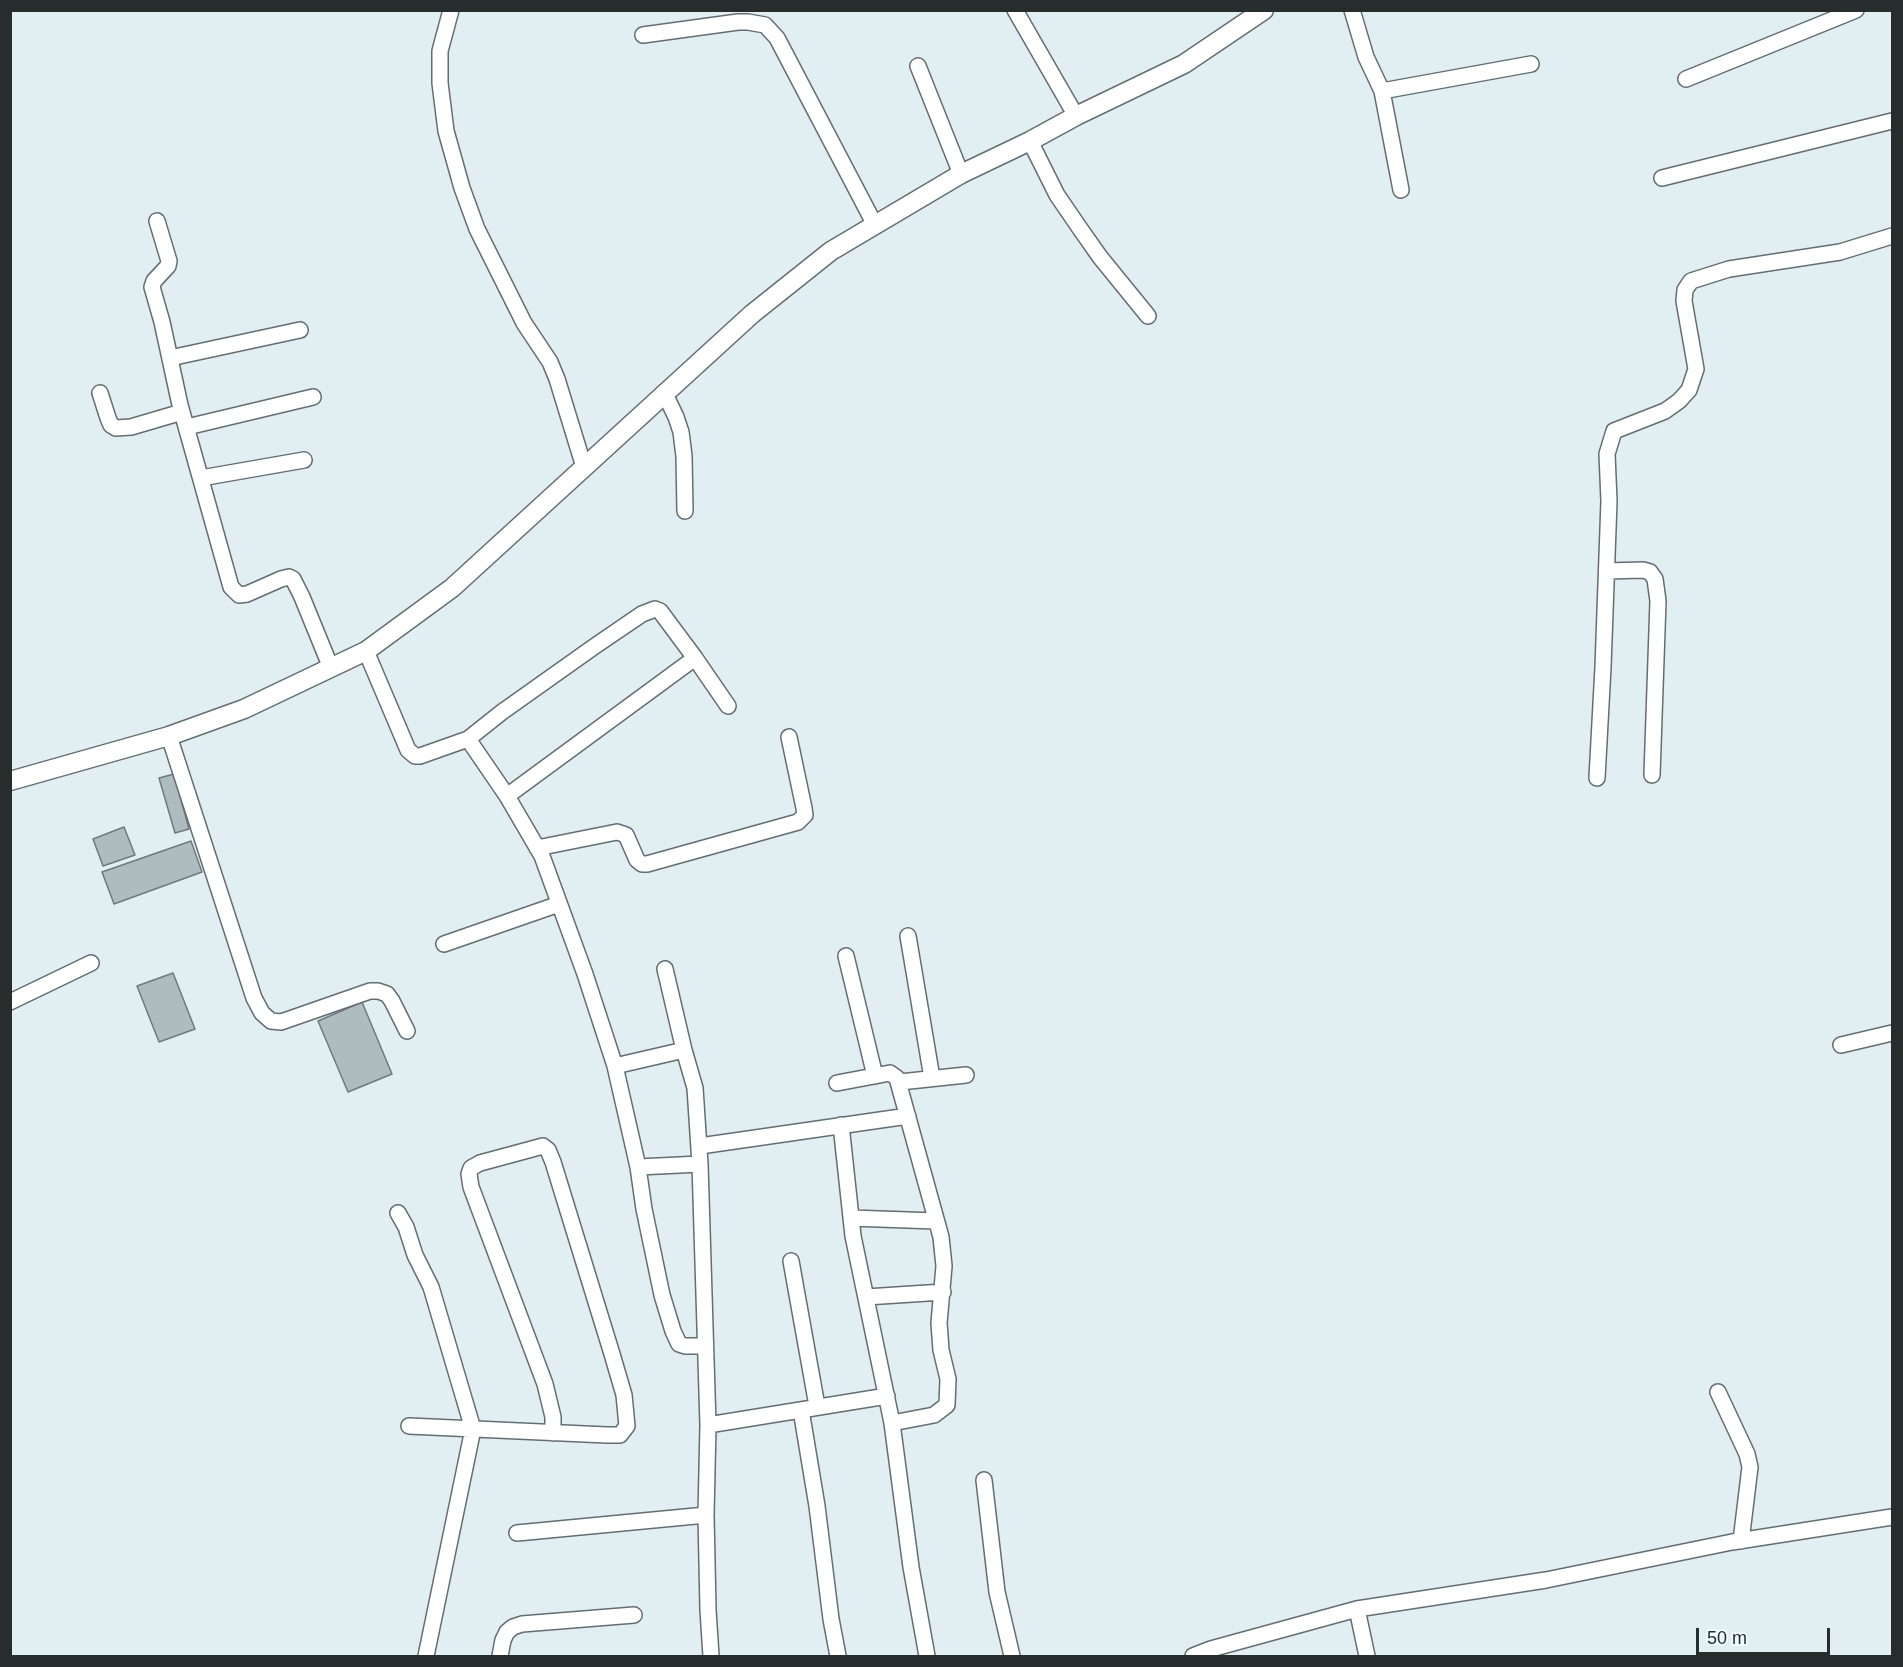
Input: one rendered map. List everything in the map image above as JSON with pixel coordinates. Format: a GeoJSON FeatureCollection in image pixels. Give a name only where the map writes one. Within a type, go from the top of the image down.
{"type":"FeatureCollection","features":[{"type":"Feature","properties":{"kind":"street"},"geometry":{"type":"LineString","coordinates":[[451,10],[440,51],[440,83],[446,131],[462,188],[477,229],[524,323],[550,362],[584,467]]}},
{"type":"Feature","properties":{"kind":"street"},"geometry":{"type":"LineString","coordinates":[[1015,10],[1076,116]]}},
{"type":"Feature","properties":{"kind":"street"},"geometry":{"type":"LineString","coordinates":[[10,781],[169,736],[244,709],[366,651],[452,588],[664,392],[769,300],[831,251],[961,174],[1184,64],[1264,10]]}},
{"type":"Feature","properties":{"kind":"street"},"geometry":{"type":"LineString","coordinates":[[1352,10],[1366,57],[1382,91],[1401,190]]}},
{"type":"Feature","properties":{"kind":"street"},"geometry":{"type":"LineString","coordinates":[[1686,79],[1856,10]]}},
{"type":"Feature","properties":{"kind":"street"},"geometry":{"type":"LineString","coordinates":[[643,35],[738,22],[765,25],[777,38],[875,225]]}},
{"type":"Feature","properties":{"kind":"street"},"geometry":{"type":"LineString","coordinates":[[1382,91],[1531,64]]}},
{"type":"Feature","properties":{"kind":"street"},"geometry":{"type":"LineString","coordinates":[[918,66],[961,174]]}},
{"type":"Feature","properties":{"kind":"street"},"geometry":{"type":"LineString","coordinates":[[1662,178],[1893,122]]}},
{"type":"Feature","properties":{"kind":"street"},"geometry":{"type":"LineString","coordinates":[[1030,141],[1058,195],[1081,230],[1148,316]]}},
{"type":"Feature","properties":{"kind":"street"},"geometry":{"type":"LineString","coordinates":[[157,221],[169,261],[168,266],[154,281],[152,287],[182,412],[231,587],[239,595],[247,594],[281,579],[289,577],[293,579],[332,668]]}},
{"type":"Feature","properties":{"kind":"street"},"geometry":{"type":"LineString","coordinates":[[1597,778],[1607,571],[1608,454],[1614,431],[1665,411],[1689,390],[1696,369],[1684,301],[1685,290],[1691,281],[1729,269],[1840,252],[1892,236]]}},
{"type":"Feature","properties":{"kind":"street"},"geometry":{"type":"LineString","coordinates":[[170,358],[300,330]]}},
{"type":"Feature","properties":{"kind":"street"},"geometry":{"type":"LineString","coordinates":[[664,392],[681,432],[685,511]]}},
{"type":"Feature","properties":{"kind":"street"},"geometry":{"type":"LineString","coordinates":[[100,393],[108,418],[116,428],[131,427],[182,412]]}},
{"type":"Feature","properties":{"kind":"street"},"geometry":{"type":"LineString","coordinates":[[187,427],[313,397]]}},
{"type":"Feature","properties":{"kind":"street"},"geometry":{"type":"LineString","coordinates":[[201,478],[304,460]]}},
{"type":"Feature","properties":{"kind":"street"},"geometry":{"type":"LineString","coordinates":[[1607,571],[1643,570],[1650,572],[1655,579],[1658,601],[1652,775]]}},
{"type":"Feature","properties":{"kind":"street"},"geometry":{"type":"LineString","coordinates":[[366,651],[404,742],[411,754],[420,756],[468,739],[586,652],[649,610],[655,609],[660,611],[728,706]]}},
{"type":"Feature","properties":{"kind":"street"},"geometry":{"type":"LineString","coordinates":[[507,796],[695,658]]}},
{"type":"Feature","properties":{"kind":"street"},"geometry":{"type":"LineString","coordinates":[[169,736],[254,998],[262,1013],[271,1021],[281,1022],[370,991],[378,991],[387,994],[392,1001],[406,1031]]}},
{"type":"Feature","properties":{"kind":"street"},"geometry":{"type":"LineString","coordinates":[[537,848],[617,832],[626,836],[637,860],[642,864],[647,864],[798,822],[803,819],[804,808],[789,736]]}},
{"type":"Feature","properties":{"kind":"street"},"geometry":{"type":"LineString","coordinates":[[468,739],[507,796],[542,856],[585,974],[615,1066],[638,1167],[644,1209],[662,1295],[673,1331],[679,1344],[705,1346]]}},
{"type":"Feature","properties":{"kind":"street"},"geometry":{"type":"LineString","coordinates":[[444,944],[559,904]]}},
{"type":"Feature","properties":{"kind":"street"},"geometry":{"type":"LineString","coordinates":[[908,936],[932,1078]]}},
{"type":"Feature","properties":{"kind":"street"},"geometry":{"type":"LineString","coordinates":[[846,956],[875,1076]]}},
{"type":"Feature","properties":{"kind":"street"},"geometry":{"type":"LineString","coordinates":[[10,1002],[91,963]]}},
{"type":"Feature","properties":{"kind":"street"},"geometry":{"type":"LineString","coordinates":[[665,969],[695,1088],[700,1146],[708,1425],[706,1515],[711,1656]]}},
{"type":"Feature","properties":{"kind":"street"},"geometry":{"type":"LineString","coordinates":[[1840,1045],[1893,1033]]}},
{"type":"Feature","properties":{"kind":"street"},"geometry":{"type":"LineString","coordinates":[[615,1066],[684,1050]]}},
{"type":"Feature","properties":{"kind":"street"},"geometry":{"type":"LineString","coordinates":[[837,1083],[890,1073],[900,1082],[936,1221],[944,1266],[939,1323],[941,1350],[948,1379],[947,1405],[934,1415],[892,1423]]}},
{"type":"Feature","properties":{"kind":"street"},"geometry":{"type":"LineString","coordinates":[[900,1082],[966,1075]]}},
{"type":"Feature","properties":{"kind":"street"},"geometry":{"type":"LineString","coordinates":[[700,1146],[908,1116]]}},
{"type":"Feature","properties":{"kind":"street"},"geometry":{"type":"LineString","coordinates":[[842,1125],[851,1218],[892,1423],[911,1567],[927,1656]]}},
{"type":"Feature","properties":{"kind":"street"},"geometry":{"type":"LineString","coordinates":[[409,1426],[553,1433],[620,1435],[627,1425],[624,1395],[609,1344],[553,1162],[548,1150],[543,1146],[480,1164],[471,1168],[468,1174],[545,1384],[553,1417],[553,1433]]}},
{"type":"Feature","properties":{"kind":"street"},"geometry":{"type":"LineString","coordinates":[[638,1167],[700,1164]]}},
{"type":"Feature","properties":{"kind":"street"},"geometry":{"type":"LineString","coordinates":[[398,1213],[406,1227],[414,1255],[431,1287],[473,1429],[426,1656]]}},
{"type":"Feature","properties":{"kind":"street"},"geometry":{"type":"LineString","coordinates":[[851,1218],[936,1221]]}},
{"type":"Feature","properties":{"kind":"street"},"geometry":{"type":"LineString","coordinates":[[791,1261],[817,1406]]}},
{"type":"Feature","properties":{"kind":"street"},"geometry":{"type":"LineString","coordinates":[[866,1297],[943,1292]]}},
{"type":"Feature","properties":{"kind":"street"},"geometry":{"type":"LineString","coordinates":[[1718,1392],[1747,1454],[1750,1467],[1741,1541]]}},
{"type":"Feature","properties":{"kind":"street"},"geometry":{"type":"LineString","coordinates":[[708,1425],[887,1396]]}},
{"type":"Feature","properties":{"kind":"street"},"geometry":{"type":"LineString","coordinates":[[801,1410],[838,1656]]}},
{"type":"Feature","properties":{"kind":"street"},"geometry":{"type":"LineString","coordinates":[[984,1480],[997,1592],[1012,1656]]}},
{"type":"Feature","properties":{"kind":"street"},"geometry":{"type":"LineString","coordinates":[[517,1533],[706,1515]]}},
{"type":"Feature","properties":{"kind":"street"},"geometry":{"type":"LineString","coordinates":[[1193,1656],[1357,1609],[1546,1580],[1741,1541],[1893,1517]]}},
{"type":"Feature","properties":{"kind":"street"},"geometry":{"type":"LineString","coordinates":[[1357,1609],[1367,1656]]}},
{"type":"Feature","properties":{"kind":"street"},"geometry":{"type":"LineString","coordinates":[[501,1656],[503,1640],[507,1632],[522,1624],[634,1615]]}},
{"type":"Feature","properties":{"kind":"building"},"geometry":{"type":"Polygon","coordinates":[[[174,774],[189,829],[175,833],[159,778],[174,774]]]}},
{"type":"Feature","properties":{"kind":"building"},"geometry":{"type":"Polygon","coordinates":[[[124,827],[135,855],[103,866],[93,839],[124,827]]]}},
{"type":"Feature","properties":{"kind":"building"},"geometry":{"type":"Polygon","coordinates":[[[191,841],[202,872],[114,904],[102,872],[191,841]]]}},
{"type":"Feature","properties":{"kind":"building"},"geometry":{"type":"Polygon","coordinates":[[[173,973],[195,1029],[159,1042],[137,986],[173,973]]]}},
{"type":"Feature","properties":{"kind":"building"},"geometry":{"type":"Polygon","coordinates":[[[362,1002],[392,1074],[348,1092],[318,1021],[362,1002]]]}}]}
